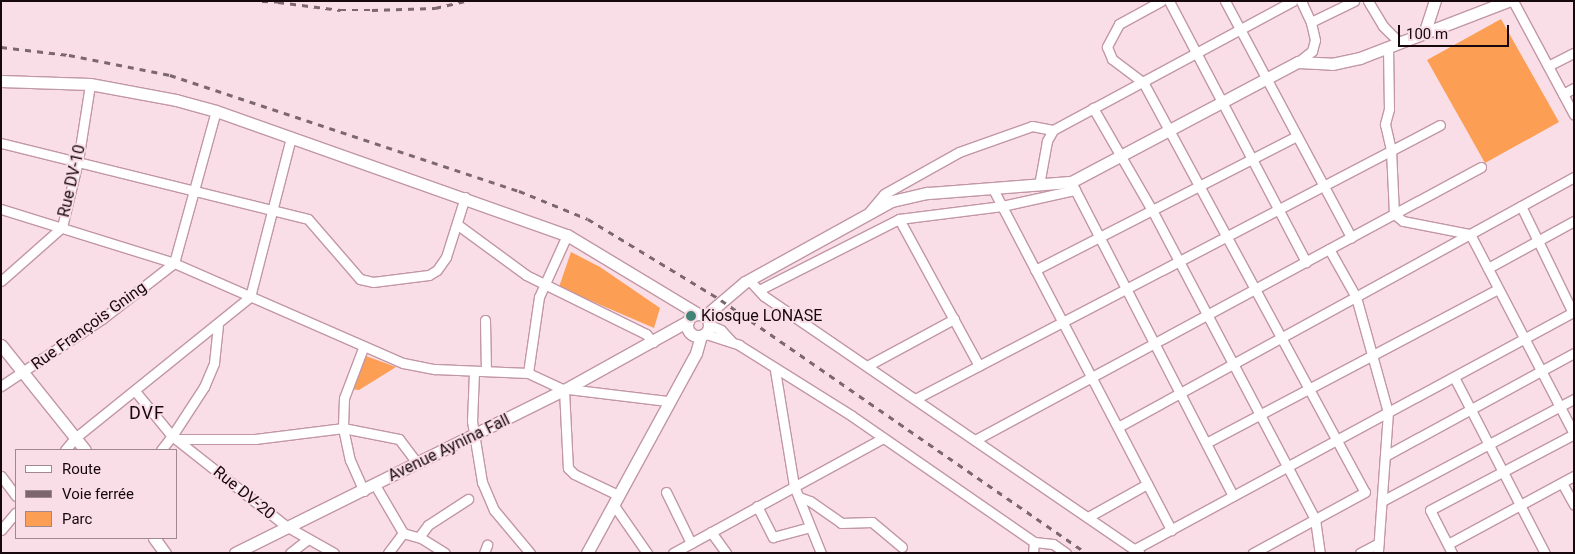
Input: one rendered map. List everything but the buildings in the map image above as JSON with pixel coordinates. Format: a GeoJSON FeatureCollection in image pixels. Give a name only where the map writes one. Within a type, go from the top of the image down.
{"type":"FeatureCollection","features":[{"type":"Feature","properties":{"kind":"main road"},"geometry":{"type":"LineString","coordinates":[[1424,31],[1435,1]]}},
{"type":"Feature","properties":{"kind":"main road"},"geometry":{"type":"LineString","coordinates":[[1073,186],[1120,156],[1298,62],[1345,62],[1508,1]]}},
{"type":"Feature","properties":{"kind":"main road"},"geometry":{"type":"LineString","coordinates":[[1,82],[90,84],[176,100],[216,111],[465,197],[566,235],[677,300],[698,326],[686,367],[586,553]]}},
{"type":"Feature","properties":{"kind":"main road","name":"Avenue Aynina Fall"},"geometry":{"type":"LineString","coordinates":[[235,553],[286,526],[370,488],[473,437],[657,340],[698,326],[749,280],[869,212],[908,197],[1039,185],[1073,186]]}},
{"type":"Feature","properties":{"kind":"main road"},"geometry":{"type":"LineString","coordinates":[[1,345],[84,449]]}},
{"type":"Feature","properties":{"kind":"main road"},"geometry":{"type":"LineString","coordinates":[[155,539],[165,553]]}},
{"type":"Feature","properties":{"kind":"street"},"geometry":{"type":"LineString","coordinates":[[1161,1],[1119,24],[1106,48],[1112,59],[1143,82],[1365,492],[1315,519],[1267,549],[1253,553]]}},
{"type":"Feature","properties":{"kind":"street"},"geometry":{"type":"LineString","coordinates":[[1169,1],[1306,262]]}},
{"type":"Feature","properties":{"kind":"street"},"geometry":{"type":"LineString","coordinates":[[1224,1],[1351,237]]}},
{"type":"Feature","properties":{"kind":"street"},"geometry":{"type":"LineString","coordinates":[[869,212],[884,194],[959,152],[1023,127],[1053,130],[1293,1]]}},
{"type":"Feature","properties":{"kind":"street"},"geometry":{"type":"LineString","coordinates":[[1298,62],[1312,51],[1315,40],[1311,22],[1301,1]]}},
{"type":"Feature","properties":{"kind":"street"},"geometry":{"type":"LineString","coordinates":[[1311,22],[1354,1]]}},
{"type":"Feature","properties":{"kind":"street"},"geometry":{"type":"LineString","coordinates":[[1368,1],[1394,45],[1390,109],[1385,124],[1391,150],[1394,214],[1403,222],[1470,234]]}},
{"type":"Feature","properties":{"kind":"street"},"geometry":{"type":"LineString","coordinates":[[1513,1],[1574,115]]}},
{"type":"Feature","properties":{"kind":"street"},"geometry":{"type":"LineString","coordinates":[[1548,66],[1574,53]]}},
{"type":"Feature","properties":{"kind":"street","name":"Rue DV-10"},"geometry":{"type":"LineString","coordinates":[[1,282],[62,227],[78,161],[90,84]]}},
{"type":"Feature","properties":{"kind":"street"},"geometry":{"type":"LineString","coordinates":[[1563,94],[1574,88]]}},
{"type":"Feature","properties":{"kind":"street"},"geometry":{"type":"LineString","coordinates":[[1094,108],[1152,210],[1315,519],[1320,553]]}},
{"type":"Feature","properties":{"kind":"street"},"geometry":{"type":"LineString","coordinates":[[174,263],[196,190],[216,111]]}},
{"type":"Feature","properties":{"kind":"street"},"geometry":{"type":"LineString","coordinates":[[915,399],[1440,125]]}},
{"type":"Feature","properties":{"kind":"street"},"geometry":{"type":"LineString","coordinates":[[1039,185],[1053,130]]}},
{"type":"Feature","properties":{"kind":"street"},"geometry":{"type":"LineString","coordinates":[[1035,270],[1297,136]]}},
{"type":"Feature","properties":{"kind":"street"},"geometry":{"type":"LineString","coordinates":[[66,449],[75,438],[218,326],[250,297],[291,137]]}},
{"type":"Feature","properties":{"kind":"street"},"geometry":{"type":"LineString","coordinates":[[1,143],[308,219],[360,279],[373,282],[430,274],[437,270],[458,225],[465,197]]}},
{"type":"Feature","properties":{"kind":"street"},"geometry":{"type":"LineString","coordinates":[[975,440],[1481,167]]}},
{"type":"Feature","properties":{"kind":"street"},"geometry":{"type":"LineString","coordinates":[[1118,428],[1574,177]]}},
{"type":"Feature","properties":{"kind":"street"},"geometry":{"type":"LineString","coordinates":[[759,290],[899,218],[1002,206],[1073,186],[1233,496]]}},
{"type":"Feature","properties":{"kind":"street"},"geometry":{"type":"LineString","coordinates":[[993,190],[1171,530]]}},
{"type":"Feature","properties":{"kind":"street"},"geometry":{"type":"LineString","coordinates":[[749,280],[759,290],[867,366],[1137,551],[1233,496],[1574,312],[1522,206]]}},
{"type":"Feature","properties":{"kind":"street"},"geometry":{"type":"LineString","coordinates":[[1,209],[174,263],[363,348],[403,363],[474,372],[528,373],[566,389],[667,402]]}},
{"type":"Feature","properties":{"kind":"street"},"geometry":{"type":"LineString","coordinates":[[899,218],[979,366]]}},
{"type":"Feature","properties":{"kind":"street"},"geometry":{"type":"LineString","coordinates":[[1488,268],[1574,221]]}},
{"type":"Feature","properties":{"kind":"street"},"geometry":{"type":"LineString","coordinates":[[458,225],[526,275],[657,340]]}},
{"type":"Feature","properties":{"kind":"street"},"geometry":{"type":"LineString","coordinates":[[1452,553],[1430,510],[1574,434],[1470,234]]}},
{"type":"Feature","properties":{"kind":"street"},"geometry":{"type":"LineString","coordinates":[[528,373],[539,297],[566,235]]}},
{"type":"Feature","properties":{"kind":"street"},"geometry":{"type":"LineString","coordinates":[[1329,249],[1356,297],[1388,412],[1378,553]]}},
{"type":"Feature","properties":{"kind":"street","name":"Rue François Gning"},"geometry":{"type":"LineString","coordinates":[[1,386],[102,319],[174,263]]}},
{"type":"Feature","properties":{"kind":"street"},"geometry":{"type":"LineString","coordinates":[[1206,443],[1498,289]]}},
{"type":"Feature","properties":{"kind":"street"},"geometry":{"type":"LineString","coordinates":[[867,366],[954,319]]}},
{"type":"Feature","properties":{"kind":"street"},"geometry":{"type":"LineString","coordinates":[[485,320],[486,371]]}},
{"type":"Feature","properties":{"kind":"street"},"geometry":{"type":"LineString","coordinates":[[163,449],[174,438],[204,387],[214,363],[218,326]]}},
{"type":"Feature","properties":{"kind":"street"},"geometry":{"type":"LineString","coordinates":[[698,326],[732,342],[883,438],[1034,542],[1053,544],[1066,553]]}},
{"type":"Feature","properties":{"kind":"street"},"geometry":{"type":"LineString","coordinates":[[363,348],[344,398],[343,428],[350,460],[403,533],[418,538],[445,553]]}},
{"type":"Feature","properties":{"kind":"street"},"geometry":{"type":"LineString","coordinates":[[1385,456],[1574,353]]}},
{"type":"Feature","properties":{"kind":"street"},"geometry":{"type":"LineString","coordinates":[[775,370],[794,486],[821,553]]}},
{"type":"Feature","properties":{"kind":"street"},"geometry":{"type":"LineString","coordinates":[[474,372],[473,437],[489,502],[530,553]]}},
{"type":"Feature","properties":{"kind":"street"},"geometry":{"type":"LineString","coordinates":[[1454,377],[1544,553]]}},
{"type":"Feature","properties":{"kind":"street"},"geometry":{"type":"LineString","coordinates":[[566,389],[568,468],[574,474],[616,499],[647,553]]}},
{"type":"Feature","properties":{"kind":"street","name":"Rue DV-20"},"geometry":{"type":"LineString","coordinates":[[135,391],[174,438],[286,526],[334,553]]}},
{"type":"Feature","properties":{"kind":"street"},"geometry":{"type":"LineString","coordinates":[[1382,501],[1574,399]]}},
{"type":"Feature","properties":{"kind":"street"},"geometry":{"type":"LineString","coordinates":[[174,438],[255,439],[330,427],[343,428],[399,439],[418,464]]}},
{"type":"Feature","properties":{"kind":"street"},"geometry":{"type":"LineString","coordinates":[[673,553],[883,438]]}},
{"type":"Feature","properties":{"kind":"street"},"geometry":{"type":"LineString","coordinates":[[1,476],[15,495]]}},
{"type":"Feature","properties":{"kind":"street"},"geometry":{"type":"LineString","coordinates":[[1448,544],[1574,476]]}},
{"type":"Feature","properties":{"kind":"street"},"geometry":{"type":"LineString","coordinates":[[1562,483],[1574,504]]}},
{"type":"Feature","properties":{"kind":"street"},"geometry":{"type":"LineString","coordinates":[[1088,517],[1147,484]]}},
{"type":"Feature","properties":{"kind":"street"},"geometry":{"type":"LineString","coordinates":[[666,492],[691,543]]}},
{"type":"Feature","properties":{"kind":"street"},"geometry":{"type":"LineString","coordinates":[[799,497],[810,501],[841,523],[872,522],[902,548]]}},
{"type":"Feature","properties":{"kind":"street"},"geometry":{"type":"LineString","coordinates":[[418,538],[428,525],[468,499]]}},
{"type":"Feature","properties":{"kind":"street"},"geometry":{"type":"LineString","coordinates":[[757,506],[773,536],[810,528]]}},
{"type":"Feature","properties":{"kind":"street"},"geometry":{"type":"LineString","coordinates":[[1,530],[15,513]]}},
{"type":"Feature","properties":{"kind":"street"},"geometry":{"type":"LineString","coordinates":[[711,532],[726,553]]}},
{"type":"Feature","properties":{"kind":"street"},"geometry":{"type":"LineString","coordinates":[[388,553],[403,533]]}},
{"type":"Feature","properties":{"kind":"street"},"geometry":{"type":"LineString","coordinates":[[290,553],[308,539]]}},
{"type":"Feature","properties":{"kind":"street"},"geometry":{"type":"LineString","coordinates":[[1033,553],[1034,542]]}},
{"type":"Feature","properties":{"kind":"street"},"geometry":{"type":"LineString","coordinates":[[1360,553],[1379,542]]}},
{"type":"Feature","properties":{"kind":"green space"},"geometry":{"type":"Polygon","coordinates":[[[1501,19],[1559,122],[1485,163],[1427,60],[1501,19]]]}},
{"type":"Feature","properties":{"kind":"green space"},"geometry":{"type":"Polygon","coordinates":[[[571,252],[600,267],[660,308],[654,328],[559,287],[571,252]]]}},
{"type":"Feature","properties":{"kind":"green space"},"geometry":{"type":"Polygon","coordinates":[[[366,356],[396,367],[359,390],[350,389],[366,356]]]}},
{"type":"Feature","properties":{"kind":"railway"},"geometry":{"type":"LineString","coordinates":[[262,1],[285,2]]}},
{"type":"Feature","properties":{"kind":"railway"},"geometry":{"type":"LineString","coordinates":[[315,1],[338,1]]}},
{"type":"Feature","properties":{"kind":"railway"},"geometry":{"type":"LineString","coordinates":[[343,1],[371,1]]}},
{"type":"Feature","properties":{"kind":"railway"},"geometry":{"type":"LineString","coordinates":[[278,2],[340,10],[372,10],[435,8],[466,1]]}},
{"type":"Feature","properties":{"kind":"railway"},"geometry":{"type":"LineString","coordinates":[[1,47],[69,55],[170,75],[519,191],[588,219],[721,300],[1087,553]]}},
{"type":"Feature","properties":{"kind":"place","name":"Kiosque LONASE"},"geometry":{"type":"Point","coordinates":[691,316]}},
{"type":"Feature","properties":{"kind":"district","name":"DVF"},"geometry":{"type":"Point","coordinates":[147,413]}}]}
